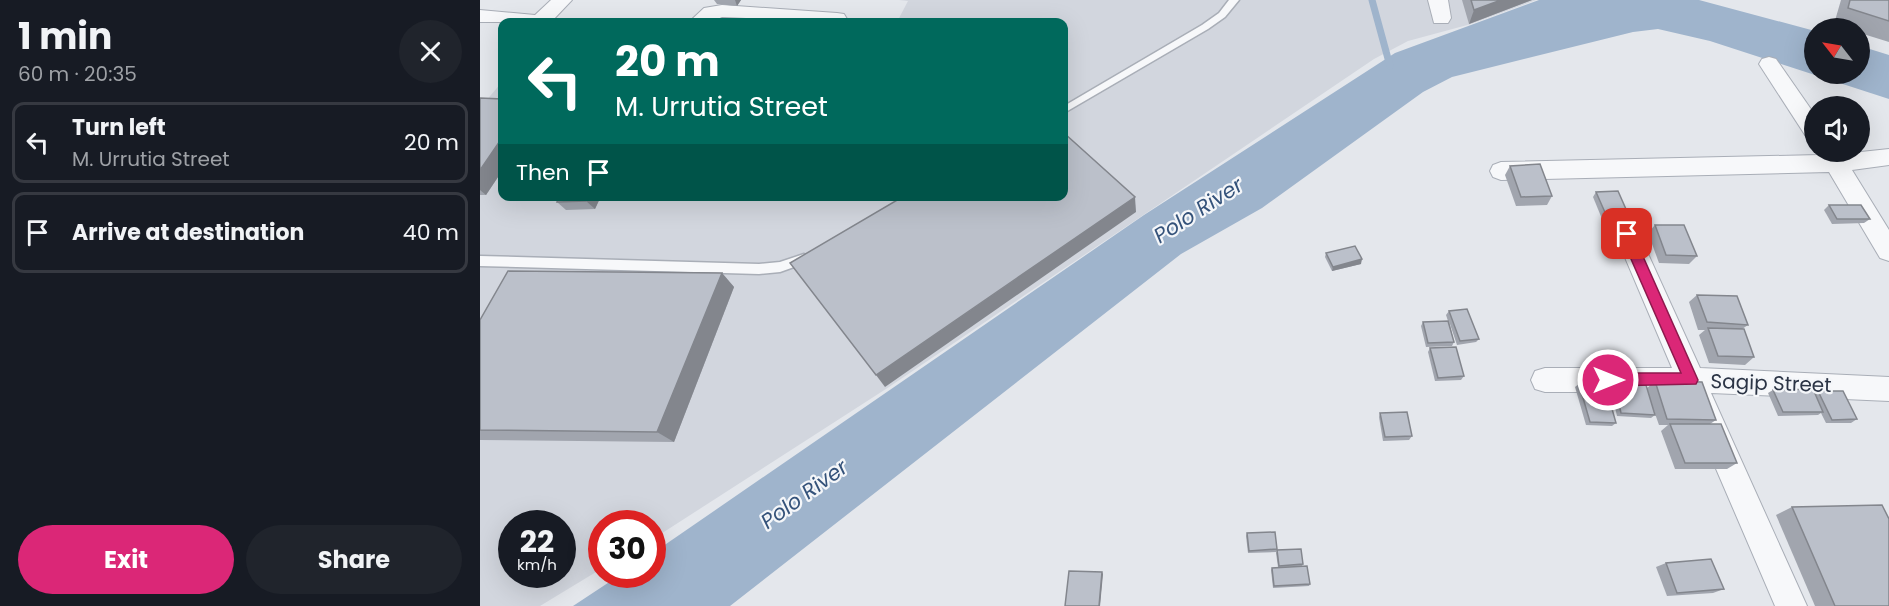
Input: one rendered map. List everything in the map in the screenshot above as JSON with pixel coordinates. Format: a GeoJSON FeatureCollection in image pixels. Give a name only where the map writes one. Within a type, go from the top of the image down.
{"type":"FeatureCollection","features":[{"type":"Feature","properties":{"kind":"street"},"geometry":{"type":"LineString","coordinates":[[546,18],[562,0]]}},
{"type":"Feature","properties":{"kind":"street"},"geometry":{"type":"LineString","coordinates":[[704,18],[711,12],[722,11],[823,18]]}},
{"type":"Feature","properties":{"kind":"street"},"geometry":{"type":"LineString","coordinates":[[480,16],[501,18]]}},
{"type":"Feature","properties":{"kind":"street"},"geometry":{"type":"LineString","coordinates":[[1769,64],[1804,116]]}},
{"type":"Feature","properties":{"kind":"street"},"geometry":{"type":"LineString","coordinates":[[1870,157],[1889,157]]}},
{"type":"Feature","properties":{"kind":"street"},"geometry":{"type":"LineString","coordinates":[[1501,171],[1804,158]]}},
{"type":"Feature","properties":{"kind":"street"},"geometry":{"type":"LineString","coordinates":[[1836,162],[1889,251]]}},
{"type":"Feature","properties":{"kind":"street"},"geometry":{"type":"LineString","coordinates":[[1627,234],[1791,606]]}},
{"type":"Feature","properties":{"kind":"street","name":"Sagip Street"},"geometry":{"type":"LineString","coordinates":[[1545,380],[1691,380],[1889,389]]}},
{"type":"Feature","properties":{"kind":"lane"},"geometry":{"type":"LineString","coordinates":[[1068,108],[1205,27],[1222,15],[1234,0]]}},
{"type":"Feature","properties":{"kind":"lane"},"geometry":{"type":"LineString","coordinates":[[480,261],[519,267],[759,269],[780,267],[817,253]]}},
{"type":"Feature","properties":{"kind":"shaded area"},"geometry":{"type":"Polygon","coordinates":[[[899,0],[1536,0],[1471,24],[1408,41],[1374,59],[889,387],[666,531],[666,510],[588,510],[588,577],[576,584],[576,510],[498,510],[498,588],[570,588],[540,606],[480,606],[480,102],[485,102],[498,87],[498,201],[1068,201],[1068,18],[899,18],[908,1],[899,0]]]}},
{"type":"Feature","properties":{"kind":"water","name":"Polo River"},"geometry":{"type":"Polygon","coordinates":[[[1539,0],[1699,0],[1804,28],[1804,71],[1710,41],[1658,29],[1633,32],[1452,77],[1423,92],[1262,208],[1181,254],[730,606],[573,606],[600,588],[666,588],[666,544],[1144,215],[1395,53],[1539,0]]]}},
{"type":"Feature","properties":{"kind":"water"},"geometry":{"type":"Polygon","coordinates":[[[1870,49],[1889,55],[1889,99],[1843,84],[1870,84],[1870,49]]]}},
{"type":"Feature","properties":{"kind":"building"},"geometry":{"type":"Polygon","coordinates":[[[1471,0],[1501,0],[1474,10],[1471,0]]]}},
{"type":"Feature","properties":{"kind":"building"},"geometry":{"type":"Polygon","coordinates":[[[1850,0],[1889,0],[1889,21],[1848,8],[1850,0]]]}},
{"type":"Feature","properties":{"kind":"building"},"geometry":{"type":"Polygon","coordinates":[[[480,98],[498,99],[498,144],[480,170],[480,98]]]}},
{"type":"Feature","properties":{"kind":"building"},"geometry":{"type":"Polygon","coordinates":[[[1068,137],[1135,197],[876,375],[790,263],[895,201],[1068,201],[1068,137]]]}},
{"type":"Feature","properties":{"kind":"building"},"geometry":{"type":"Polygon","coordinates":[[[1540,164],[1552,196],[1521,197],[1510,166],[1540,164]]]}},
{"type":"Feature","properties":{"kind":"building"},"geometry":{"type":"Polygon","coordinates":[[[1618,191],[1633,225],[1611,226],[1596,192],[1618,191]]]}},
{"type":"Feature","properties":{"kind":"building"},"geometry":{"type":"Polygon","coordinates":[[[1829,205],[1861,205],[1870,219],[1837,219],[1829,205]]]}},
{"type":"Feature","properties":{"kind":"building"},"geometry":{"type":"Polygon","coordinates":[[[1655,225],[1684,225],[1697,256],[1666,255],[1655,225]]]}},
{"type":"Feature","properties":{"kind":"building"},"geometry":{"type":"Polygon","coordinates":[[[1355,246],[1362,259],[1333,267],[1326,253],[1355,246]]]}},
{"type":"Feature","properties":{"kind":"building"},"geometry":{"type":"Polygon","coordinates":[[[508,271],[722,273],[657,432],[480,430],[480,320],[508,271]]]}},
{"type":"Feature","properties":{"kind":"building"},"geometry":{"type":"Polygon","coordinates":[[[1697,295],[1737,296],[1748,325],[1707,322],[1697,295]]]}},
{"type":"Feature","properties":{"kind":"building"},"geometry":{"type":"Polygon","coordinates":[[[1467,309],[1479,339],[1460,341],[1449,311],[1467,309]]]}},
{"type":"Feature","properties":{"kind":"building"},"geometry":{"type":"Polygon","coordinates":[[[1448,321],[1454,342],[1428,343],[1423,322],[1448,321]]]}},
{"type":"Feature","properties":{"kind":"building"},"geometry":{"type":"Polygon","coordinates":[[[1708,328],[1744,329],[1754,357],[1718,356],[1708,328]]]}},
{"type":"Feature","properties":{"kind":"building"},"geometry":{"type":"Polygon","coordinates":[[[1456,347],[1464,376],[1438,378],[1430,348],[1456,347]]]}},
{"type":"Feature","properties":{"kind":"building"},"geometry":{"type":"Polygon","coordinates":[[[1655,381],[1702,382],[1716,420],[1667,419],[1655,381]]]}},
{"type":"Feature","properties":{"kind":"building"},"geometry":{"type":"Polygon","coordinates":[[[1614,383],[1646,385],[1655,415],[1621,413],[1614,383]]]}},
{"type":"Feature","properties":{"kind":"building"},"geometry":{"type":"Polygon","coordinates":[[[1579,384],[1605,384],[1616,423],[1590,422],[1579,384]]]}},
{"type":"Feature","properties":{"kind":"building"},"geometry":{"type":"Polygon","coordinates":[[[1813,389],[1823,412],[1783,412],[1773,390],[1813,389]]]}},
{"type":"Feature","properties":{"kind":"building"},"geometry":{"type":"Polygon","coordinates":[[[1818,391],[1843,391],[1857,419],[1832,420],[1818,391]]]}},
{"type":"Feature","properties":{"kind":"building"},"geometry":{"type":"Polygon","coordinates":[[[1407,412],[1412,436],[1385,437],[1380,413],[1407,412]]]}},
{"type":"Feature","properties":{"kind":"building"},"geometry":{"type":"Polygon","coordinates":[[[1670,424],[1721,424],[1737,463],[1685,463],[1670,424]]]}},
{"type":"Feature","properties":{"kind":"building"},"geometry":{"type":"Polygon","coordinates":[[[1882,505],[1889,519],[1889,606],[1835,606],[1792,507],[1882,505]]]}},
{"type":"Feature","properties":{"kind":"building"},"geometry":{"type":"Polygon","coordinates":[[[1275,532],[1277,549],[1249,551],[1247,533],[1275,532]]]}},
{"type":"Feature","properties":{"kind":"building"},"geometry":{"type":"Polygon","coordinates":[[[1301,549],[1303,564],[1279,566],[1277,550],[1301,549]]]}},
{"type":"Feature","properties":{"kind":"building"},"geometry":{"type":"Polygon","coordinates":[[[1711,559],[1724,589],[1677,593],[1666,563],[1711,559]]]}},
{"type":"Feature","properties":{"kind":"building"},"geometry":{"type":"Polygon","coordinates":[[[1307,566],[1310,584],[1274,586],[1272,568],[1307,566]]]}},
{"type":"Feature","properties":{"kind":"building"},"geometry":{"type":"Polygon","coordinates":[[[1069,571],[1102,572],[1099,606],[1065,606],[1069,571]]]}},
{"type":"Feature","properties":{"kind":"waterway"},"geometry":{"type":"LineString","coordinates":[[1372,0],[1390,66]]}},
{"type":"Feature","properties":{"kind":"route"},"geometry":{"type":"LineString","coordinates":[[1608,380],[1691,380],[1627,234]]}}]}
